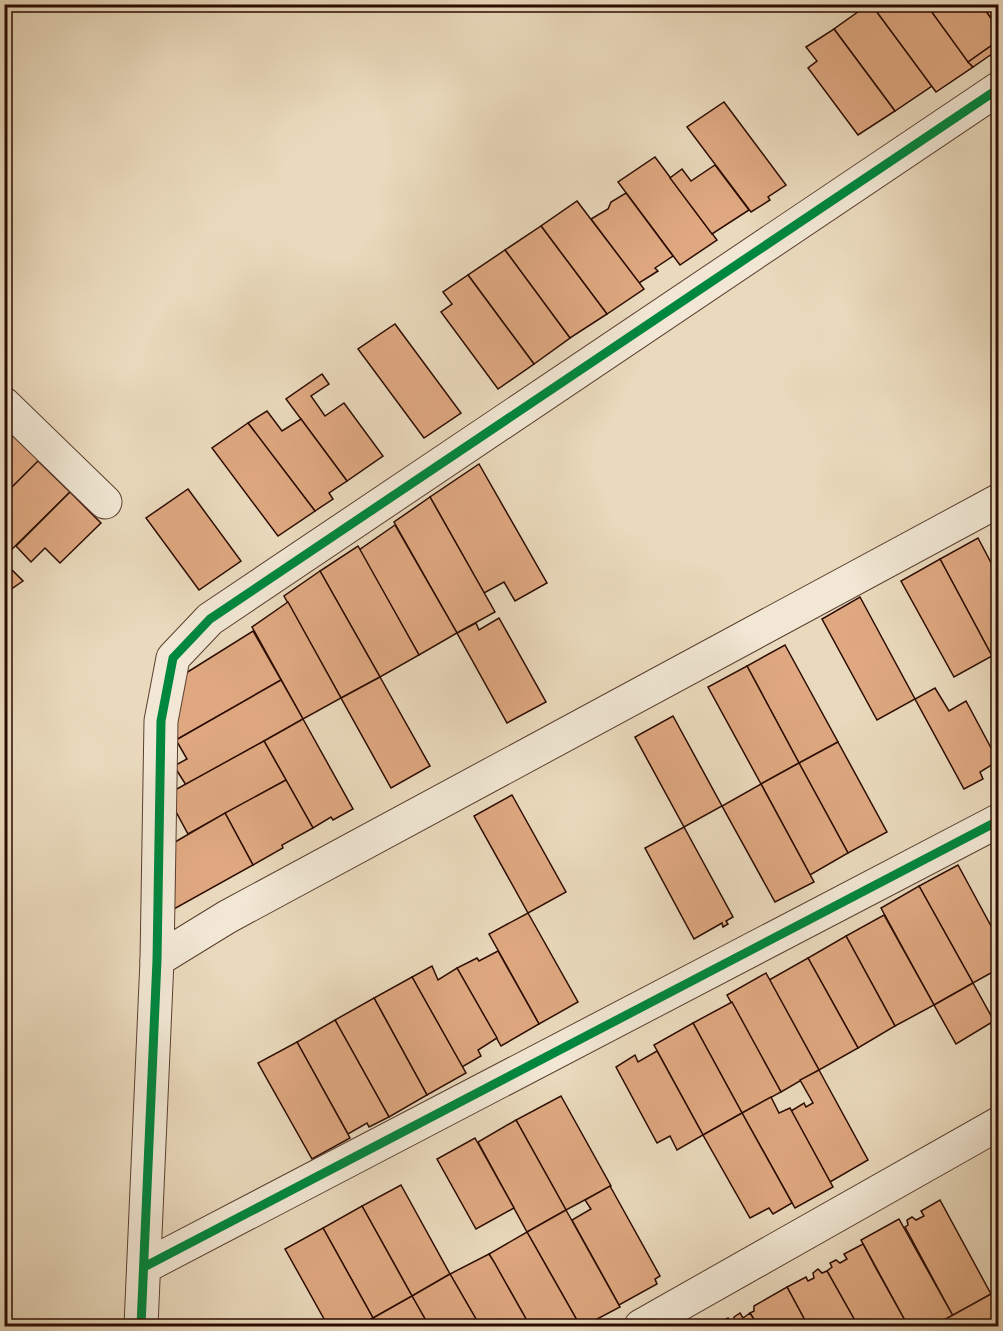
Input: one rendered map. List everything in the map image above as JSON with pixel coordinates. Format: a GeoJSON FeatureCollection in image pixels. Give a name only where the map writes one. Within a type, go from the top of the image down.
{"type":"FeatureCollection","features":[{"type":"Feature","properties":{"kind":"street"},"geometry":{"type":"LineString","coordinates":[[141,1326],[157,960],[161,721],[173,658],[210,619],[999,89]]}},
{"type":"Feature","properties":{"kind":"street"},"geometry":{"type":"LineString","coordinates":[[4,404],[105,502]]}},
{"type":"Feature","properties":{"kind":"street"},"geometry":{"type":"LineString","coordinates":[[157,960],[237,911],[999,501]]}},
{"type":"Feature","properties":{"kind":"street"},"geometry":{"type":"LineString","coordinates":[[144,1267],[999,821]]}},
{"type":"Feature","properties":{"kind":"street"},"geometry":{"type":"LineString","coordinates":[[641,1326],[999,1124]]}},
{"type":"Feature","properties":{"kind":"building"},"geometry":{"type":"Polygon","coordinates":[[[869,4],[932,86],[895,111],[834,29],[869,4]]]}},
{"type":"Feature","properties":{"kind":"building"},"geometry":{"type":"Polygon","coordinates":[[[871,4],[926,4],[973,67],[936,92],[871,4]]]}},
{"type":"Feature","properties":{"kind":"building"},"geometry":{"type":"Polygon","coordinates":[[[926,4],[981,4],[998,28],[998,41],[968,62],[926,4]]]}},
{"type":"Feature","properties":{"kind":"building"},"geometry":{"type":"Polygon","coordinates":[[[981,4],[998,4],[998,28],[981,4]]]}},
{"type":"Feature","properties":{"kind":"building"},"geometry":{"type":"Polygon","coordinates":[[[834,29],[895,111],[858,135],[808,68],[817,61],[806,47],[834,29]]]}},
{"type":"Feature","properties":{"kind":"building"},"geometry":{"type":"Polygon","coordinates":[[[998,41],[998,50],[973,67],[968,62],[998,41]]]}},
{"type":"Feature","properties":{"kind":"building"},"geometry":{"type":"Polygon","coordinates":[[[724,102],[786,185],[768,197],[770,200],[751,212],[687,127],[724,102]]]}},
{"type":"Feature","properties":{"kind":"building"},"geometry":{"type":"Polygon","coordinates":[[[655,157],[717,240],[680,265],[618,182],[655,157]]]}},
{"type":"Feature","properties":{"kind":"building"},"geometry":{"type":"Polygon","coordinates":[[[715,165],[749,210],[712,234],[670,178],[682,169],[691,181],[715,165]]]}},
{"type":"Feature","properties":{"kind":"building"},"geometry":{"type":"Polygon","coordinates":[[[626,193],[673,256],[655,268],[658,271],[639,283],[591,219],[608,209],[611,202],[626,193]]]}},
{"type":"Feature","properties":{"kind":"building"},"geometry":{"type":"Polygon","coordinates":[[[577,201],[644,289],[607,314],[541,226],[577,201]]]}},
{"type":"Feature","properties":{"kind":"building"},"geometry":{"type":"Polygon","coordinates":[[[541,226],[607,314],[570,338],[505,250],[541,226]]]}},
{"type":"Feature","properties":{"kind":"building"},"geometry":{"type":"Polygon","coordinates":[[[505,250],[570,338],[534,364],[468,275],[505,250]]]}},
{"type":"Feature","properties":{"kind":"building"},"geometry":{"type":"Polygon","coordinates":[[[468,275],[534,364],[498,389],[441,312],[452,304],[443,292],[468,275]]]}},
{"type":"Feature","properties":{"kind":"building"},"geometry":{"type":"Polygon","coordinates":[[[395,324],[461,413],[424,438],[358,349],[395,324]]]}},
{"type":"Feature","properties":{"kind":"building"},"geometry":{"type":"Polygon","coordinates":[[[322,374],[329,384],[311,396],[325,416],[344,403],[383,456],[347,481],[286,399],[322,374]]]}},
{"type":"Feature","properties":{"kind":"building"},"geometry":{"type":"Polygon","coordinates":[[[267,411],[282,431],[301,419],[347,481],[329,493],[333,499],[315,511],[248,423],[267,411]]]}},
{"type":"Feature","properties":{"kind":"building"},"geometry":{"type":"Polygon","coordinates":[[[248,423],[315,511],[278,536],[212,448],[248,423]]]}},
{"type":"Feature","properties":{"kind":"building"},"geometry":{"type":"Polygon","coordinates":[[[7,430],[23,445],[26,442],[42,458],[4,495],[4,432],[7,430]]]}},
{"type":"Feature","properties":{"kind":"building"},"geometry":{"type":"Polygon","coordinates":[[[38,461],[70,492],[4,557],[4,495],[38,461]]]}},
{"type":"Feature","properties":{"kind":"building"},"geometry":{"type":"Polygon","coordinates":[[[479,464],[547,583],[515,601],[504,582],[484,593],[430,497],[479,464]]]}},
{"type":"Feature","properties":{"kind":"building"},"geometry":{"type":"Polygon","coordinates":[[[188,489],[241,561],[199,590],[146,518],[188,489]]]}},
{"type":"Feature","properties":{"kind":"building"},"geometry":{"type":"Polygon","coordinates":[[[70,492],[101,523],[60,563],[45,548],[31,562],[16,546],[70,492]]]}},
{"type":"Feature","properties":{"kind":"building"},"geometry":{"type":"Polygon","coordinates":[[[430,497],[495,612],[457,633],[394,522],[430,497]]]}},
{"type":"Feature","properties":{"kind":"building"},"geometry":{"type":"Polygon","coordinates":[[[395,525],[457,633],[419,655],[359,550],[395,525]]]}},
{"type":"Feature","properties":{"kind":"building"},"geometry":{"type":"Polygon","coordinates":[[[978,538],[998,576],[998,652],[992,656],[940,559],[978,538]]]}},
{"type":"Feature","properties":{"kind":"building"},"geometry":{"type":"Polygon","coordinates":[[[358,546],[419,655],[380,677],[320,571],[358,546]]]}},
{"type":"Feature","properties":{"kind":"building"},"geometry":{"type":"Polygon","coordinates":[[[940,559],[992,656],[954,677],[901,581],[940,559]]]}},
{"type":"Feature","properties":{"kind":"building"},"geometry":{"type":"Polygon","coordinates":[[[4,562],[23,581],[4,594],[4,562]]]}},
{"type":"Feature","properties":{"kind":"building"},"geometry":{"type":"Polygon","coordinates":[[[320,571],[380,677],[341,698],[284,596],[320,571]]]}},
{"type":"Feature","properties":{"kind":"building"},"geometry":{"type":"Polygon","coordinates":[[[860,597],[915,699],[877,720],[822,619],[860,597]]]}},
{"type":"Feature","properties":{"kind":"building"},"geometry":{"type":"Polygon","coordinates":[[[288,602],[341,698],[303,719],[252,627],[288,602]]]}},
{"type":"Feature","properties":{"kind":"building"},"geometry":{"type":"Polygon","coordinates":[[[499,618],[546,702],[507,723],[457,633],[476,623],[479,630],[499,618]]]}},
{"type":"Feature","properties":{"kind":"building"},"geometry":{"type":"Polygon","coordinates":[[[253,631],[281,680],[176,740],[178,678],[253,631]]]}},
{"type":"Feature","properties":{"kind":"building"},"geometry":{"type":"Polygon","coordinates":[[[785,645],[838,742],[799,763],[747,666],[785,645]]]}},
{"type":"Feature","properties":{"kind":"building"},"geometry":{"type":"Polygon","coordinates":[[[747,666],[799,763],[761,784],[708,687],[747,666]]]}},
{"type":"Feature","properties":{"kind":"building"},"geometry":{"type":"Polygon","coordinates":[[[380,677],[430,766],[391,788],[341,698],[380,677]]]}},
{"type":"Feature","properties":{"kind":"building"},"geometry":{"type":"Polygon","coordinates":[[[281,680],[303,719],[186,785],[174,766],[187,759],[176,740],[281,680]]]}},
{"type":"Feature","properties":{"kind":"building"},"geometry":{"type":"Polygon","coordinates":[[[935,688],[949,711],[966,701],[998,761],[980,772],[983,779],[964,789],[915,699],[935,688]]]}},
{"type":"Feature","properties":{"kind":"building"},"geometry":{"type":"Polygon","coordinates":[[[673,716],[722,806],[684,827],[635,737],[673,716]]]}},
{"type":"Feature","properties":{"kind":"building"},"geometry":{"type":"Polygon","coordinates":[[[303,719],[353,809],[333,820],[331,817],[313,828],[264,741],[303,719]]]}},
{"type":"Feature","properties":{"kind":"building"},"geometry":{"type":"Polygon","coordinates":[[[264,741],[286,780],[188,834],[174,808],[175,790],[264,741]]]}},
{"type":"Feature","properties":{"kind":"building"},"geometry":{"type":"Polygon","coordinates":[[[838,742],[887,832],[848,853],[799,763],[838,742]]]}},
{"type":"Feature","properties":{"kind":"building"},"geometry":{"type":"Polygon","coordinates":[[[799,763],[848,853],[810,875],[761,784],[799,763]]]}},
{"type":"Feature","properties":{"kind":"building"},"geometry":{"type":"Polygon","coordinates":[[[286,780],[313,828],[282,845],[283,848],[253,865],[225,813],[286,780]]]}},
{"type":"Feature","properties":{"kind":"building"},"geometry":{"type":"Polygon","coordinates":[[[761,784],[814,882],[775,902],[722,806],[761,784]]]}},
{"type":"Feature","properties":{"kind":"building"},"geometry":{"type":"Polygon","coordinates":[[[512,795],[566,892],[528,913],[474,816],[512,795]]]}},
{"type":"Feature","properties":{"kind":"building"},"geometry":{"type":"Polygon","coordinates":[[[225,813],[253,865],[174,909],[175,842],[225,813]]]}},
{"type":"Feature","properties":{"kind":"building"},"geometry":{"type":"Polygon","coordinates":[[[684,827],[733,917],[726,921],[728,924],[723,927],[722,923],[694,939],[645,848],[684,827]]]}},
{"type":"Feature","properties":{"kind":"building"},"geometry":{"type":"Polygon","coordinates":[[[958,865],[998,939],[998,969],[973,983],[919,886],[958,865]]]}},
{"type":"Feature","properties":{"kind":"building"},"geometry":{"type":"Polygon","coordinates":[[[919,886],[973,983],[934,1005],[881,908],[919,886]]]}},
{"type":"Feature","properties":{"kind":"building"},"geometry":{"type":"Polygon","coordinates":[[[528,913],[578,1002],[539,1024],[489,934],[528,913]]]}},
{"type":"Feature","properties":{"kind":"building"},"geometry":{"type":"Polygon","coordinates":[[[884,915],[934,1005],[895,1026],[846,936],[884,915]]]}},
{"type":"Feature","properties":{"kind":"building"},"geometry":{"type":"Polygon","coordinates":[[[846,936],[895,1026],[858,1048],[808,958],[846,936]]]}},
{"type":"Feature","properties":{"kind":"building"},"geometry":{"type":"Polygon","coordinates":[[[498,951],[539,1024],[501,1046],[457,968],[477,958],[479,961],[498,951]]]}},
{"type":"Feature","properties":{"kind":"building"},"geometry":{"type":"Polygon","coordinates":[[[808,958],[858,1048],[819,1070],[769,980],[808,958]]]}},
{"type":"Feature","properties":{"kind":"building"},"geometry":{"type":"Polygon","coordinates":[[[432,966],[438,980],[457,968],[497,1038],[478,1050],[481,1056],[462,1067],[412,977],[432,966]]]}},
{"type":"Feature","properties":{"kind":"building"},"geometry":{"type":"Polygon","coordinates":[[[766,973],[819,1070],[781,1092],[727,995],[766,973]]]}},
{"type":"Feature","properties":{"kind":"building"},"geometry":{"type":"Polygon","coordinates":[[[412,977],[466,1073],[427,1095],[374,998],[412,977]]]}},
{"type":"Feature","properties":{"kind":"building"},"geometry":{"type":"Polygon","coordinates":[[[973,983],[994,1021],[956,1044],[934,1005],[973,983]]]}},
{"type":"Feature","properties":{"kind":"building"},"geometry":{"type":"Polygon","coordinates":[[[374,998],[427,1095],[389,1117],[335,1020],[374,998]]]}},
{"type":"Feature","properties":{"kind":"building"},"geometry":{"type":"Polygon","coordinates":[[[732,1002],[781,1092],[742,1113],[693,1023],[732,1002]]]}},
{"type":"Feature","properties":{"kind":"building"},"geometry":{"type":"Polygon","coordinates":[[[335,1020],[389,1117],[369,1127],[367,1123],[348,1134],[297,1042],[335,1020]]]}},
{"type":"Feature","properties":{"kind":"building"},"geometry":{"type":"Polygon","coordinates":[[[693,1023],[742,1113],[703,1135],[654,1045],[693,1023]]]}},
{"type":"Feature","properties":{"kind":"building"},"geometry":{"type":"Polygon","coordinates":[[[297,1042],[350,1138],[312,1159],[258,1063],[297,1042]]]}},
{"type":"Feature","properties":{"kind":"building"},"geometry":{"type":"Polygon","coordinates":[[[657,1051],[703,1135],[677,1150],[670,1136],[657,1143],[616,1067],[635,1055],[638,1062],[657,1051]]]}},
{"type":"Feature","properties":{"kind":"building"},"geometry":{"type":"Polygon","coordinates":[[[819,1070],[868,1160],[830,1182],[791,1111],[804,1103],[806,1107],[813,1103],[800,1080],[819,1070]]]}},
{"type":"Feature","properties":{"kind":"building"},"geometry":{"type":"Polygon","coordinates":[[[561,1096],[611,1186],[566,1210],[516,1120],[561,1096]]]}},
{"type":"Feature","properties":{"kind":"building"},"geometry":{"type":"Polygon","coordinates":[[[771,1097],[779,1113],[790,1108],[833,1187],[795,1208],[742,1113],[771,1097]]]}},
{"type":"Feature","properties":{"kind":"building"},"geometry":{"type":"Polygon","coordinates":[[[742,1113],[792,1203],[773,1214],[769,1208],[750,1218],[703,1135],[742,1113]]]}},
{"type":"Feature","properties":{"kind":"building"},"geometry":{"type":"Polygon","coordinates":[[[516,1120],[566,1210],[527,1232],[478,1142],[516,1120]]]}},
{"type":"Feature","properties":{"kind":"building"},"geometry":{"type":"Polygon","coordinates":[[[475,1138],[514,1208],[476,1229],[437,1159],[475,1138]]]}},
{"type":"Feature","properties":{"kind":"building"},"geometry":{"type":"Polygon","coordinates":[[[401,1185],[450,1274],[412,1296],[362,1206],[401,1185]]]}},
{"type":"Feature","properties":{"kind":"building"},"geometry":{"type":"Polygon","coordinates":[[[610,1186],[660,1276],[655,1279],[657,1284],[619,1305],[572,1220],[591,1209],[585,1200],[610,1186]]]}},
{"type":"Feature","properties":{"kind":"building"},"geometry":{"type":"Polygon","coordinates":[[[940,1200],[991,1294],[953,1316],[905,1227],[908,1225],[907,1220],[912,1217],[916,1220],[924,1216],[921,1211],[940,1200]]]}},
{"type":"Feature","properties":{"kind":"building"},"geometry":{"type":"Polygon","coordinates":[[[362,1206],[412,1296],[373,1318],[323,1228],[362,1206]]]}},
{"type":"Feature","properties":{"kind":"building"},"geometry":{"type":"Polygon","coordinates":[[[566,1210],[620,1307],[584,1326],[578,1322],[527,1232],[566,1210]]]}},
{"type":"Feature","properties":{"kind":"building"},"geometry":{"type":"Polygon","coordinates":[[[899,1219],[953,1316],[933,1326],[908,1326],[861,1240],[899,1219]]]}},
{"type":"Feature","properties":{"kind":"building"},"geometry":{"type":"Polygon","coordinates":[[[323,1228],[373,1318],[358,1326],[328,1326],[285,1249],[323,1228]]]}},
{"type":"Feature","properties":{"kind":"building"},"geometry":{"type":"Polygon","coordinates":[[[527,1232],[578,1322],[570,1326],[530,1326],[489,1254],[527,1232]]]}},
{"type":"Feature","properties":{"kind":"building"},"geometry":{"type":"Polygon","coordinates":[[[863,1244],[908,1326],[858,1326],[827,1271],[832,1267],[830,1263],[836,1260],[840,1263],[847,1259],[844,1254],[863,1244]]]}},
{"type":"Feature","properties":{"kind":"building"},"geometry":{"type":"Polygon","coordinates":[[[489,1254],[530,1326],[480,1326],[450,1274],[489,1254]]]}},
{"type":"Feature","properties":{"kind":"building"},"geometry":{"type":"Polygon","coordinates":[[[818,1269],[822,1273],[827,1271],[858,1326],[808,1326],[787,1287],[806,1277],[808,1281],[814,1278],[813,1273],[818,1269]]]}},
{"type":"Feature","properties":{"kind":"building"},"geometry":{"type":"Polygon","coordinates":[[[450,1274],[480,1326],[429,1326],[412,1296],[450,1274]]]}},
{"type":"Feature","properties":{"kind":"building"},"geometry":{"type":"Polygon","coordinates":[[[787,1287],[808,1326],[758,1326],[750,1313],[754,1311],[754,1306],[787,1287]]]}},
{"type":"Feature","properties":{"kind":"building"},"geometry":{"type":"Polygon","coordinates":[[[998,1290],[998,1326],[933,1326],[991,1294],[998,1290]]]}},
{"type":"Feature","properties":{"kind":"building"},"geometry":{"type":"Polygon","coordinates":[[[412,1296],[429,1326],[378,1326],[373,1318],[412,1296]]]}},
{"type":"Feature","properties":{"kind":"building"},"geometry":{"type":"Polygon","coordinates":[[[740,1313],[743,1318],[750,1313],[758,1326],[713,1326],[728,1318],[731,1324],[735,1322],[734,1317],[740,1313]]]}},
{"type":"Feature","properties":{"kind":"cycle path"},"geometry":{"type":"LineString","coordinates":[[141,1326],[157,960],[161,721],[173,658],[210,619],[998,89]]}},
{"type":"Feature","properties":{"kind":"cycle path"},"geometry":{"type":"LineString","coordinates":[[144,1267],[998,821]]}}]}
